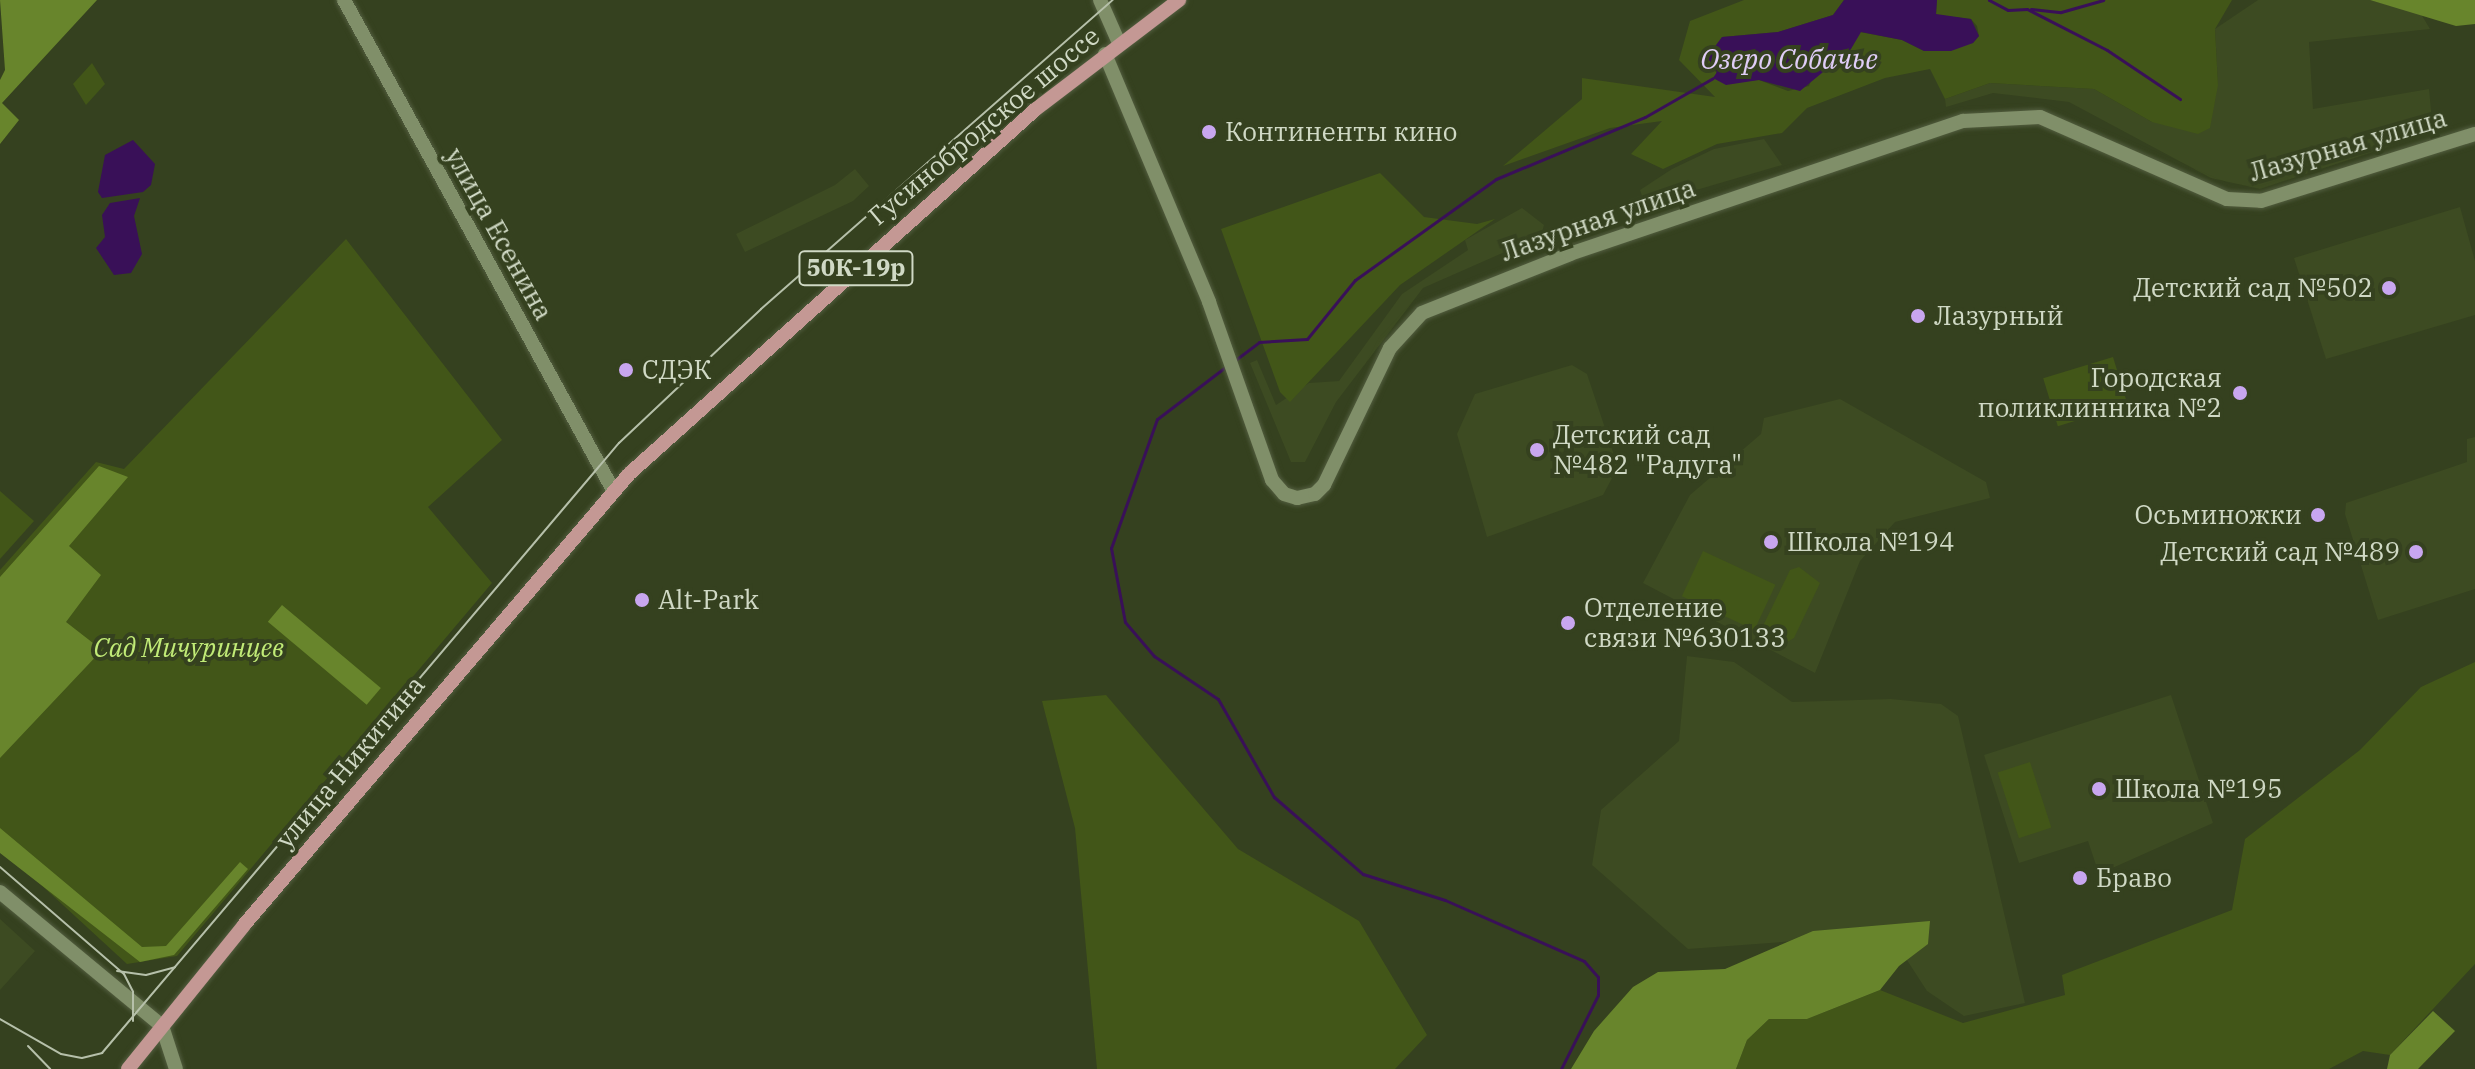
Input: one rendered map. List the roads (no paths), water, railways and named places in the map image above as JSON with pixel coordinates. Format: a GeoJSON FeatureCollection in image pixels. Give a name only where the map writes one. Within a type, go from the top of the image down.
{"type":"FeatureCollection","features":[{"type":"Feature","properties":{"kind":"main road","name":"Гусинобродское шоссе"},"geometry":{"type":"LineString","coordinates":[[613,490],[962,172],[1105,54],[1179,0]]}},
{"type":"Feature","properties":{"kind":"main road","name":"улица Никитина"},"geometry":{"type":"LineString","coordinates":[[128,1069],[613,490]]}},
{"type":"Feature","properties":{"kind":"street","name":"улица Есенина"},"geometry":{"type":"LineString","coordinates":[[344,0],[613,490]]}},
{"type":"Feature","properties":{"kind":"street"},"geometry":{"type":"LineString","coordinates":[[1100,0],[1119,43]]}},
{"type":"Feature","properties":{"kind":"street","name":"Лазурная улица"},"geometry":{"type":"LineString","coordinates":[[1105,54],[1209,302],[1272,480],[1284,494],[1297,498],[1315,494],[1324,485],[1390,348],[1422,313],[1570,254],[1963,121],[2040,117],[2227,199],[2261,201],[2475,134]]}},
{"type":"Feature","properties":{"kind":"street"},"geometry":{"type":"LineString","coordinates":[[0,892],[162,1026],[176,1069]]}},
{"type":"Feature","properties":{"kind":"water","name":"Озеро Собачье"},"geometry":{"type":"Polygon","coordinates":[[[1844,0],[1937,0],[1936,14],[1971,19],[1979,36],[1973,43],[1951,51],[1924,51],[1902,40],[1861,32],[1851,49],[1800,91],[1759,80],[1726,85],[1713,78],[1717,72],[1707,57],[1722,37],[1778,32],[1833,15],[1844,0]]]}},
{"type":"Feature","properties":{"kind":"water"},"geometry":{"type":"Polygon","coordinates":[[[133,140],[155,164],[151,185],[143,192],[102,198],[98,192],[105,155],[133,140]]]}},
{"type":"Feature","properties":{"kind":"water"},"geometry":{"type":"Polygon","coordinates":[[[140,198],[134,216],[142,254],[131,273],[114,275],[96,248],[105,237],[102,215],[110,203],[140,198]]]}},
{"type":"Feature","properties":{"kind":"waterway"},"geometry":{"type":"LineString","coordinates":[[1989,0],[2008,10],[2027,9],[2107,50],[2180,99]]}},
{"type":"Feature","properties":{"kind":"waterway"},"geometry":{"type":"LineString","coordinates":[[2031,9],[2061,12],[2103,0]]}},
{"type":"Feature","properties":{"kind":"waterway"},"geometry":{"type":"LineString","coordinates":[[1234,361],[1259,342],[1307,339],[1355,280],[1496,179],[1645,117],[1713,78]]}},
{"type":"Feature","properties":{"kind":"waterway"},"geometry":{"type":"LineString","coordinates":[[1228,365],[1157,419],[1111,548],[1125,622],[1154,656],[1218,699],[1274,797],[1363,874],[1445,900],[1584,961],[1598,977],[1598,995],[1561,1069]]}},
{"type":"Feature","properties":{"kind":"tram line"},"geometry":{"type":"LineString","coordinates":[[0,1019],[61,1054],[82,1058],[102,1053],[619,443],[761,309],[1113,0]]}},
{"type":"Feature","properties":{"kind":"tram line"},"geometry":{"type":"LineString","coordinates":[[0,867],[124,974],[133,992],[133,1021]]}},
{"type":"Feature","properties":{"kind":"tram line"},"geometry":{"type":"LineString","coordinates":[[117,971],[146,975],[175,967]]}},
{"type":"Feature","properties":{"kind":"tram line"},"geometry":{"type":"LineString","coordinates":[[28,1046],[50,1069]]}},
{"type":"Feature","properties":{"kind":"place","name":"Континенты кино"},"geometry":{"type":"Point","coordinates":[1209,132]}},
{"type":"Feature","properties":{"kind":"place","name":"Детский сад №502"},"geometry":{"type":"Point","coordinates":[2389,288]}},
{"type":"Feature","properties":{"kind":"place","name":"Лазурный"},"geometry":{"type":"Point","coordinates":[1918,316]}},
{"type":"Feature","properties":{"kind":"place","name":"СДЭК"},"geometry":{"type":"Point","coordinates":[626,370]}},
{"type":"Feature","properties":{"kind":"place","name":"Городская поликлинника №2"},"geometry":{"type":"Point","coordinates":[2240,393]}},
{"type":"Feature","properties":{"kind":"place","name":"Детский сад №482 \"Радуга\""},"geometry":{"type":"Point","coordinates":[1537,450]}},
{"type":"Feature","properties":{"kind":"place","name":"Осьминожки"},"geometry":{"type":"Point","coordinates":[2318,515]}},
{"type":"Feature","properties":{"kind":"place","name":"Школа №194"},"geometry":{"type":"Point","coordinates":[1771,542]}},
{"type":"Feature","properties":{"kind":"place","name":"Детский сад №489"},"geometry":{"type":"Point","coordinates":[2416,552]}},
{"type":"Feature","properties":{"kind":"place","name":"Alt-Park"},"geometry":{"type":"Point","coordinates":[642,600]}},
{"type":"Feature","properties":{"kind":"place","name":"Отделение связи №630133"},"geometry":{"type":"Point","coordinates":[1568,623]}},
{"type":"Feature","properties":{"kind":"place","name":"Школа №195"},"geometry":{"type":"Point","coordinates":[2099,789]}},
{"type":"Feature","properties":{"kind":"place","name":"Браво"},"geometry":{"type":"Point","coordinates":[2080,878]}},
{"type":"Feature","properties":{"kind":"park label","name":"Сад Мичуринцев"},"geometry":{"type":"Point","coordinates":[189,648]}}]}
